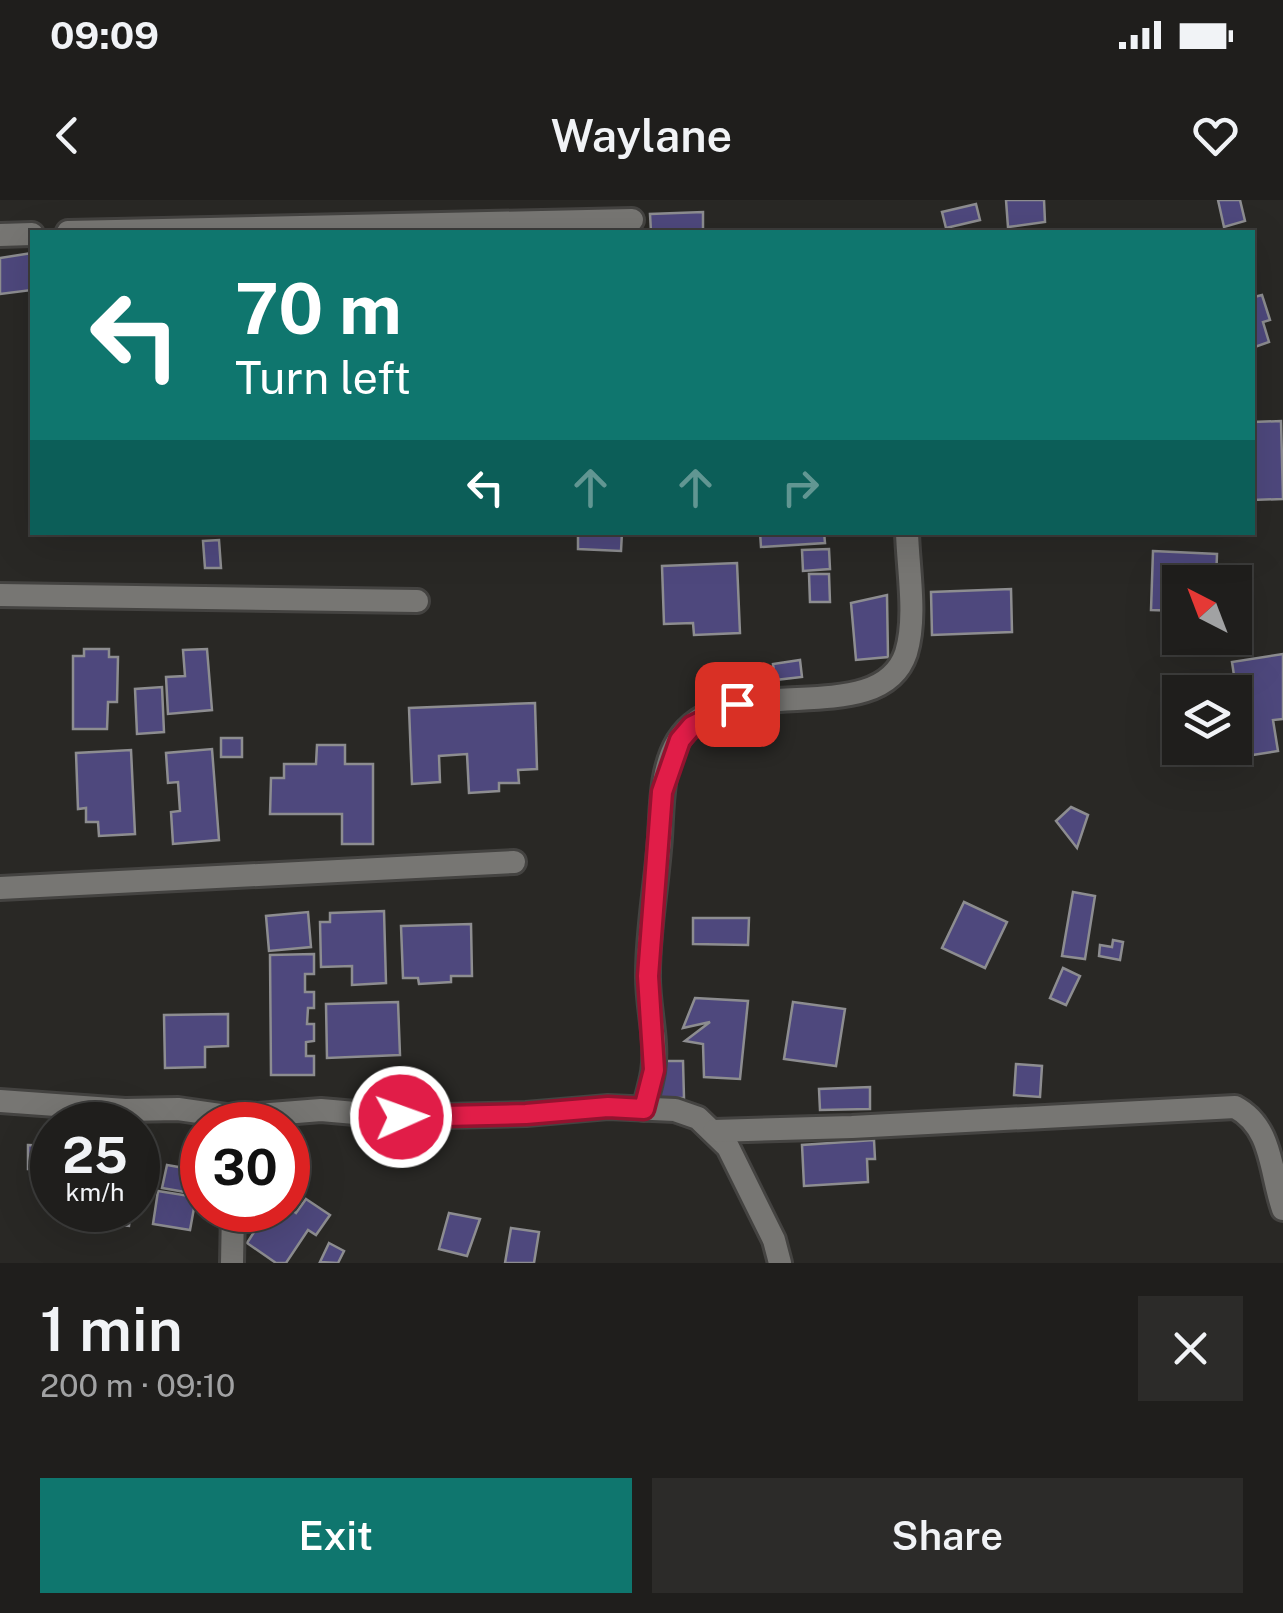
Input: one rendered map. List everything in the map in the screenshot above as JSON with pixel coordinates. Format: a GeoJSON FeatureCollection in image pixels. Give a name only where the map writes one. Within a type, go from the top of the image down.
{"type":"FeatureCollection","features":[{"type":"Feature","properties":{"kind":"street"},"geometry":{"type":"LineString","coordinates":[[302,230],[535,228],[632,220]]}},
{"type":"Feature","properties":{"kind":"street"},"geometry":{"type":"LineString","coordinates":[[0,235],[30,234]]}},
{"type":"Feature","properties":{"kind":"street"},"geometry":{"type":"LineString","coordinates":[[644,1109],[654,1070],[648,976],[650,925],[662,792],[673,753],[692,726],[737,704],[854,694],[874,689],[894,675],[911,634],[907,535]]}},
{"type":"Feature","properties":{"kind":"street"},"geometry":{"type":"LineString","coordinates":[[0,595],[416,601]]}},
{"type":"Feature","properties":{"kind":"street"},"geometry":{"type":"LineString","coordinates":[[0,888],[514,862]]}},
{"type":"Feature","properties":{"kind":"street"},"geometry":{"type":"LineString","coordinates":[[0,1102],[180,1109]]}},
{"type":"Feature","properties":{"kind":"street"},"geometry":{"type":"LineString","coordinates":[[310,1112],[401,1117],[526,1114],[608,1107],[675,1110],[698,1118],[728,1147],[774,1240],[780,1263]]}},
{"type":"Feature","properties":{"kind":"street"},"geometry":{"type":"LineString","coordinates":[[714,1131],[1235,1107],[1249,1114],[1264,1135],[1283,1209]]}},
{"type":"Feature","properties":{"kind":"street"},"geometry":{"type":"LineString","coordinates":[[232,1263],[233,1232]]}},
{"type":"Feature","properties":{"kind":"building"},"geometry":{"type":"Polygon","coordinates":[[[1006,200],[1044,200],[1045,222],[1008,227],[1006,200]]]}},
{"type":"Feature","properties":{"kind":"building"},"geometry":{"type":"Polygon","coordinates":[[[1218,200],[1240,200],[1245,221],[1224,227],[1218,200]]]}},
{"type":"Feature","properties":{"kind":"building"},"geometry":{"type":"Polygon","coordinates":[[[976,204],[980,220],[946,228],[942,212],[976,204]]]}},
{"type":"Feature","properties":{"kind":"building"},"geometry":{"type":"Polygon","coordinates":[[[703,212],[703,230],[651,230],[650,214],[703,212]]]}},
{"type":"Feature","properties":{"kind":"building"},"geometry":{"type":"Polygon","coordinates":[[[30,253],[30,290],[0,294],[0,258],[30,253]]]}},
{"type":"Feature","properties":{"kind":"building"},"geometry":{"type":"Polygon","coordinates":[[[1262,295],[1270,320],[1263,322],[1269,342],[1255,347],[1255,297],[1262,295]]]}},
{"type":"Feature","properties":{"kind":"building"},"geometry":{"type":"Polygon","coordinates":[[[1281,421],[1283,499],[1255,500],[1255,422],[1281,421]]]}},
{"type":"Feature","properties":{"kind":"building"},"geometry":{"type":"Polygon","coordinates":[[[578,535],[622,535],[621,551],[578,549],[578,535]]]}},
{"type":"Feature","properties":{"kind":"building"},"geometry":{"type":"Polygon","coordinates":[[[760,535],[824,535],[825,543],[761,547],[760,535]]]}},
{"type":"Feature","properties":{"kind":"building"},"geometry":{"type":"Polygon","coordinates":[[[219,540],[221,568],[205,568],[203,541],[219,540]]]}},
{"type":"Feature","properties":{"kind":"building"},"geometry":{"type":"Polygon","coordinates":[[[829,549],[830,569],[803,571],[802,550],[829,549]]]}},
{"type":"Feature","properties":{"kind":"building"},"geometry":{"type":"Polygon","coordinates":[[[1153,551],[1217,554],[1217,565],[1162,565],[1162,610],[1151,610],[1153,551]]]}},
{"type":"Feature","properties":{"kind":"building"},"geometry":{"type":"Polygon","coordinates":[[[737,563],[740,633],[694,635],[693,623],[664,624],[662,566],[737,563]]]}},
{"type":"Feature","properties":{"kind":"building"},"geometry":{"type":"Polygon","coordinates":[[[809,574],[829,574],[830,602],[810,602],[809,574]]]}},
{"type":"Feature","properties":{"kind":"building"},"geometry":{"type":"Polygon","coordinates":[[[1011,589],[1012,632],[932,635],[931,592],[1011,589]]]}},
{"type":"Feature","properties":{"kind":"building"},"geometry":{"type":"Polygon","coordinates":[[[887,595],[888,657],[856,660],[851,603],[887,595]]]}},
{"type":"Feature","properties":{"kind":"building"},"geometry":{"type":"Polygon","coordinates":[[[84,649],[109,649],[109,657],[118,657],[117,702],[108,702],[107,729],[73,729],[73,656],[84,656],[84,649]]]}},
{"type":"Feature","properties":{"kind":"building"},"geometry":{"type":"Polygon","coordinates":[[[207,649],[212,710],[168,714],[166,677],[185,676],[183,650],[207,649]]]}},
{"type":"Feature","properties":{"kind":"building"},"geometry":{"type":"Polygon","coordinates":[[[1283,654],[1283,719],[1273,720],[1278,751],[1252,755],[1252,675],[1234,675],[1232,662],[1283,654]]]}},
{"type":"Feature","properties":{"kind":"building"},"geometry":{"type":"Polygon","coordinates":[[[800,660],[802,677],[775,680],[773,664],[800,660]]]}},
{"type":"Feature","properties":{"kind":"building"},"geometry":{"type":"Polygon","coordinates":[[[162,687],[164,732],[137,734],[135,689],[162,687]]]}},
{"type":"Feature","properties":{"kind":"building"},"geometry":{"type":"Polygon","coordinates":[[[535,703],[537,769],[518,770],[519,783],[499,783],[499,791],[469,793],[467,754],[439,756],[440,782],[412,784],[409,708],[535,703]]]}},
{"type":"Feature","properties":{"kind":"building"},"geometry":{"type":"Polygon","coordinates":[[[221,738],[242,738],[242,757],[221,757],[221,738]]]}},
{"type":"Feature","properties":{"kind":"building"},"geometry":{"type":"Polygon","coordinates":[[[317,745],[345,745],[345,764],[373,764],[373,844],[342,844],[342,814],[270,814],[271,778],[284,778],[284,764],[316,764],[317,745]]]}},
{"type":"Feature","properties":{"kind":"building"},"geometry":{"type":"Polygon","coordinates":[[[212,749],[219,840],[173,844],[171,812],[180,811],[178,782],[168,783],[166,753],[212,749]]]}},
{"type":"Feature","properties":{"kind":"building"},"geometry":{"type":"Polygon","coordinates":[[[131,750],[135,834],[99,836],[98,822],[86,822],[86,808],[78,809],[76,753],[131,750]]]}},
{"type":"Feature","properties":{"kind":"building"},"geometry":{"type":"Polygon","coordinates":[[[1071,807],[1088,815],[1077,848],[1056,821],[1071,807]]]}},
{"type":"Feature","properties":{"kind":"building"},"geometry":{"type":"Polygon","coordinates":[[[1073,892],[1095,896],[1085,959],[1062,956],[1073,892]]]}},
{"type":"Feature","properties":{"kind":"building"},"geometry":{"type":"Polygon","coordinates":[[[964,902],[1007,922],[985,968],[942,948],[964,902]]]}},
{"type":"Feature","properties":{"kind":"building"},"geometry":{"type":"Polygon","coordinates":[[[384,911],[386,983],[352,985],[352,966],[321,967],[320,922],[330,922],[330,913],[384,911]]]}},
{"type":"Feature","properties":{"kind":"building"},"geometry":{"type":"Polygon","coordinates":[[[308,912],[311,947],[269,951],[266,916],[308,912]]]}},
{"type":"Feature","properties":{"kind":"building"},"geometry":{"type":"Polygon","coordinates":[[[693,918],[749,918],[748,945],[693,944],[693,918]]]}},
{"type":"Feature","properties":{"kind":"building"},"geometry":{"type":"Polygon","coordinates":[[[471,924],[472,976],[451,976],[451,982],[419,984],[418,978],[403,978],[401,926],[471,924]]]}},
{"type":"Feature","properties":{"kind":"building"},"geometry":{"type":"Polygon","coordinates":[[[1113,940],[1123,942],[1120,960],[1099,956],[1100,945],[1112,947],[1113,940]]]}},
{"type":"Feature","properties":{"kind":"building"},"geometry":{"type":"Polygon","coordinates":[[[314,954],[314,974],[305,974],[305,992],[314,992],[314,1008],[308,1008],[307,1024],[314,1024],[314,1041],[306,1042],[306,1056],[314,1056],[314,1075],[271,1075],[270,955],[314,954]]]}},
{"type":"Feature","properties":{"kind":"building"},"geometry":{"type":"Polygon","coordinates":[[[1063,968],[1080,976],[1066,1005],[1050,998],[1063,968]]]}},
{"type":"Feature","properties":{"kind":"building"},"geometry":{"type":"Polygon","coordinates":[[[695,998],[748,1001],[740,1079],[704,1077],[703,1044],[685,1041],[710,1022],[683,1028],[695,998]]]}},
{"type":"Feature","properties":{"kind":"building"},"geometry":{"type":"Polygon","coordinates":[[[398,1002],[400,1055],[327,1058],[326,1004],[398,1002]]]}},
{"type":"Feature","properties":{"kind":"building"},"geometry":{"type":"Polygon","coordinates":[[[793,1002],[845,1009],[836,1066],[784,1059],[793,1002]]]}},
{"type":"Feature","properties":{"kind":"building"},"geometry":{"type":"Polygon","coordinates":[[[228,1014],[228,1046],[205,1047],[205,1067],[165,1068],[164,1015],[228,1014]]]}},
{"type":"Feature","properties":{"kind":"building"},"geometry":{"type":"Polygon","coordinates":[[[658,1061],[683,1061],[684,1098],[659,1098],[658,1061]]]}},
{"type":"Feature","properties":{"kind":"building"},"geometry":{"type":"Polygon","coordinates":[[[1016,1064],[1042,1066],[1040,1097],[1014,1095],[1016,1064]]]}},
{"type":"Feature","properties":{"kind":"building"},"geometry":{"type":"Polygon","coordinates":[[[870,1087],[870,1109],[820,1110],[819,1089],[870,1087]]]}},
{"type":"Feature","properties":{"kind":"building"},"geometry":{"type":"Polygon","coordinates":[[[874,1140],[875,1159],[867,1159],[868,1182],[804,1186],[802,1145],[874,1140]]]}},
{"type":"Feature","properties":{"kind":"building"},"geometry":{"type":"Polygon","coordinates":[[[167,1165],[180,1167],[180,1191],[162,1188],[167,1165]]]}},
{"type":"Feature","properties":{"kind":"building"},"geometry":{"type":"Polygon","coordinates":[[[160,1191],[180,1194],[180,1228],[160,1225],[160,1191]]]}},
{"type":"Feature","properties":{"kind":"building"},"geometry":{"type":"Polygon","coordinates":[[[310,1202],[330,1215],[316,1235],[310,1231],[310,1202]]]}},
{"type":"Feature","properties":{"kind":"building"},"geometry":{"type":"Polygon","coordinates":[[[449,1213],[480,1219],[467,1256],[439,1249],[449,1213]]]}},
{"type":"Feature","properties":{"kind":"building"},"geometry":{"type":"Polygon","coordinates":[[[511,1228],[539,1232],[534,1263],[505,1263],[511,1228]]]}},
{"type":"Feature","properties":{"kind":"building"},"geometry":{"type":"Polygon","coordinates":[[[254,1232],[307,1232],[286,1263],[276,1263],[247,1243],[254,1232]]]}},
{"type":"Feature","properties":{"kind":"building"},"geometry":{"type":"Polygon","coordinates":[[[329,1243],[344,1251],[338,1263],[320,1262],[329,1243]]]}},
{"type":"Feature","properties":{"kind":"route"},"geometry":{"type":"LineString","coordinates":[[401,1117],[526,1114],[608,1107],[644,1109],[654,1070],[648,976],[662,792],[680,740],[692,726],[737,704]]}}]}
